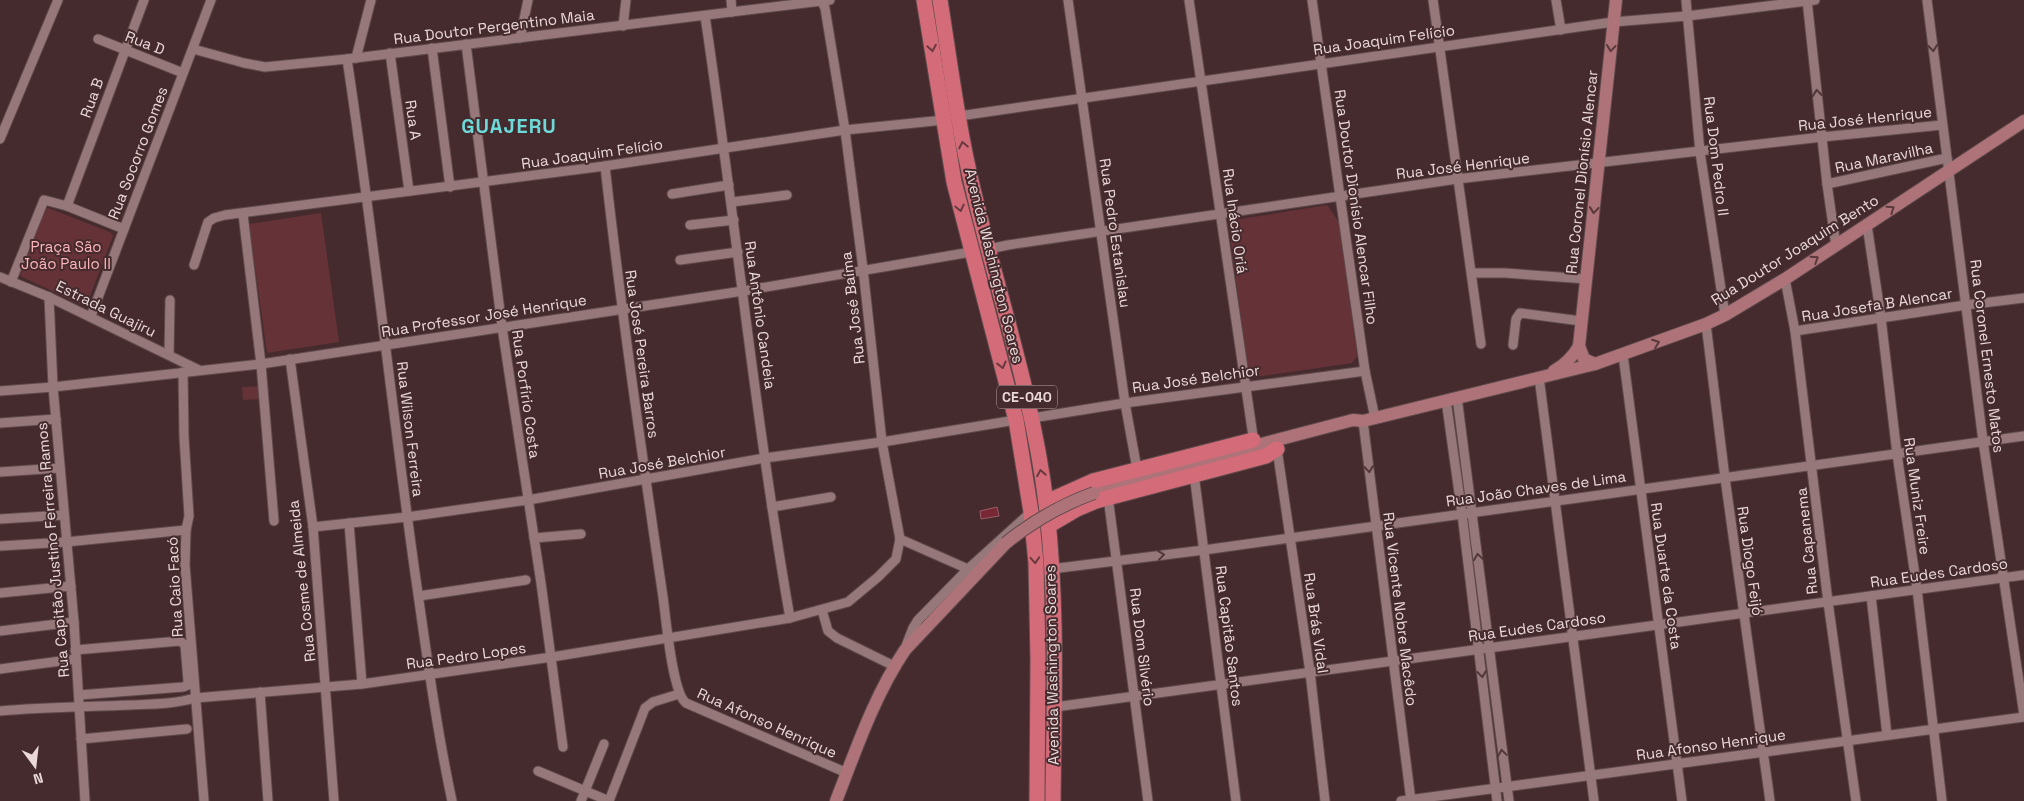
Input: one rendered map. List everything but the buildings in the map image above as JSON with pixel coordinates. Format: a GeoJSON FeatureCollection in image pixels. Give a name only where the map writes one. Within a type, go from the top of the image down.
{"type":"FeatureCollection","features":[{"type":"Feature","properties":{"kind":"highway","name":"Avenida Washington Soares"},"geometry":{"type":"LineString","coordinates":[[924,0],[954,182],[1016,420],[1031,512],[1036,564],[1038,640],[1037,801]]}},
{"type":"Feature","properties":{"kind":"highway","name":"Avenida Washington Soares"},"geometry":{"type":"LineString","coordinates":[[940,0],[972,188],[1032,418],[1046,502],[1051,569],[1055,706],[1053,801]]}},
{"type":"Feature","properties":{"kind":"highway"},"geometry":{"type":"LineString","coordinates":[[1046,502],[1093,481],[1137,469],[1252,446]]}},
{"type":"Feature","properties":{"kind":"highway"},"geometry":{"type":"LineString","coordinates":[[1048,526],[1077,509],[1108,497],[1266,456],[1277,449]]}},
{"type":"Feature","properties":{"kind":"main road","name":"Rua Coronel Dionísio Alencar"},"geometry":{"type":"LineString","coordinates":[[1579,346],[1616,0]]}},
{"type":"Feature","properties":{"kind":"main road","name":"Rua Doutor Joaquim Bento"},"geometry":{"type":"LineString","coordinates":[[836,801],[871,714],[894,666],[905,650],[1006,543],[1044,515],[1094,493],[1252,446],[1353,420],[1369,419],[1595,364],[1706,324],[1785,279],[1836,246],[1948,164],[2024,121]]}},
{"type":"Feature","properties":{"kind":"main road"},"geometry":{"type":"LineString","coordinates":[[1579,346],[1584,359],[1595,364]]}},
{"type":"Feature","properties":{"kind":"main road"},"geometry":{"type":"LineString","coordinates":[[1541,377],[1563,365],[1579,346]]}},
{"type":"Feature","properties":{"kind":"main road","name":"Rua Doutor Joaquim Bento"},"geometry":{"type":"LineString","coordinates":[[1252,446],[1260,453],[1356,428],[1369,419]]}},
{"type":"Feature","properties":{"kind":"street"},"geometry":{"type":"LineString","coordinates":[[1,134],[58,0]]}},
{"type":"Feature","properties":{"kind":"street","name":"Rua B"},"geometry":{"type":"LineString","coordinates":[[67,206],[144,0]]}},
{"type":"Feature","properties":{"kind":"street","name":"Rua Socorro Gomes"},"geometry":{"type":"LineString","coordinates":[[91,316],[211,0]]}},
{"type":"Feature","properties":{"kind":"street"},"geometry":{"type":"LineString","coordinates":[[352,58],[371,0]]}},
{"type":"Feature","properties":{"kind":"street"},"geometry":{"type":"LineString","coordinates":[[520,38],[528,0]]}},
{"type":"Feature","properties":{"kind":"street"},"geometry":{"type":"LineString","coordinates":[[623,26],[626,0]]}},
{"type":"Feature","properties":{"kind":"street"},"geometry":{"type":"LineString","coordinates":[[731,0],[732,12]]}},
{"type":"Feature","properties":{"kind":"street","name":"Rua Doutor Pergentino Maia"},"geometry":{"type":"LineString","coordinates":[[193,49],[265,67],[623,26],[824,0]]}},
{"type":"Feature","properties":{"kind":"street","name":"Rua José Baíma"},"geometry":{"type":"LineString","coordinates":[[824,0],[845,130],[863,269],[882,442],[900,539]]}},
{"type":"Feature","properties":{"kind":"street","name":"Rua Pedro Estanislau"},"geometry":{"type":"LineString","coordinates":[[1068,0],[1125,403],[1137,469]]}},
{"type":"Feature","properties":{"kind":"street","name":"Rua Inácio Oriá"},"geometry":{"type":"LineString","coordinates":[[1189,0],[1252,446]]}},
{"type":"Feature","properties":{"kind":"street","name":"Rua Doutor Dionísio Alencar Filho"},"geometry":{"type":"LineString","coordinates":[[1312,0],[1365,371],[1369,419]]}},
{"type":"Feature","properties":{"kind":"street"},"geometry":{"type":"LineString","coordinates":[[1433,0],[1481,344]]}},
{"type":"Feature","properties":{"kind":"street"},"geometry":{"type":"LineString","coordinates":[[1556,0],[1561,30]]}},
{"type":"Feature","properties":{"kind":"street","name":"Rua Dom Pedro II"},"geometry":{"type":"LineString","coordinates":[[1686,0],[1700,152],[1724,315]]}},
{"type":"Feature","properties":{"kind":"street"},"geometry":{"type":"LineString","coordinates":[[1810,0],[1826,184],[1836,246]]}},
{"type":"Feature","properties":{"kind":"street","name":"Rua Joaquim Felício"},"geometry":{"type":"LineString","coordinates":[[959,116],[1613,22],[1687,16],[1810,0]]}},
{"type":"Feature","properties":{"kind":"street","name":"Rua Coronel Ernesto Matos"},"geometry":{"type":"LineString","coordinates":[[1927,0],[1983,441],[2024,716]]}},
{"type":"Feature","properties":{"kind":"street","name":"Rua Antônio Candeia"},"geometry":{"type":"LineString","coordinates":[[705,16],[732,202],[765,458],[790,618]]}},
{"type":"Feature","properties":{"kind":"street","name":"Rua D"},"geometry":{"type":"LineString","coordinates":[[98,39],[183,72]]}},
{"type":"Feature","properties":{"kind":"street","name":"Rua Porfírio Costa"},"geometry":{"type":"LineString","coordinates":[[466,44],[502,327],[552,657],[563,747]]}},
{"type":"Feature","properties":{"kind":"street"},"geometry":{"type":"LineString","coordinates":[[432,48],[450,186]]}},
{"type":"Feature","properties":{"kind":"street","name":"Rua A"},"geometry":{"type":"LineString","coordinates":[[390,53],[409,192]]}},
{"type":"Feature","properties":{"kind":"street","name":"Rua Wilson Ferreira"},"geometry":{"type":"LineString","coordinates":[[352,58],[385,344],[408,518],[430,675],[452,801]]}},
{"type":"Feature","properties":{"kind":"street","name":"Rua Joaquim Felício"},"geometry":{"type":"LineString","coordinates":[[194,265],[208,222],[214,218],[605,166],[845,130],[944,120]]}},
{"type":"Feature","properties":{"kind":"street","name":"Rua José Henrique"},"geometry":{"type":"LineString","coordinates":[[989,249],[1457,179],[1942,125]]}},
{"type":"Feature","properties":{"kind":"street","name":"Rua Maravilha"},"geometry":{"type":"LineString","coordinates":[[1826,184],[1948,164]]}},
{"type":"Feature","properties":{"kind":"street","name":"Rua José Pereira Barros"},"geometry":{"type":"LineString","coordinates":[[605,166],[621,309],[669,639],[679,694]]}},
{"type":"Feature","properties":{"kind":"street"},"geometry":{"type":"LineString","coordinates":[[672,194],[729,185]]}},
{"type":"Feature","properties":{"kind":"street"},"geometry":{"type":"LineString","coordinates":[[732,202],[787,195]]}},
{"type":"Feature","properties":{"kind":"street"},"geometry":{"type":"LineString","coordinates":[[11,282],[42,203],[46,200],[67,206],[124,229]]}},
{"type":"Feature","properties":{"kind":"street"},"geometry":{"type":"LineString","coordinates":[[243,214],[261,364],[274,520]]}},
{"type":"Feature","properties":{"kind":"street"},"geometry":{"type":"LineString","coordinates":[[690,225],[734,220]]}},
{"type":"Feature","properties":{"kind":"street","name":"Rua Muniz Freire"},"geometry":{"type":"LineString","coordinates":[[1866,225],[1881,318],[1896,454],[1917,590],[1942,801]]}},
{"type":"Feature","properties":{"kind":"street"},"geometry":{"type":"LineString","coordinates":[[680,260],[738,252]]}},
{"type":"Feature","properties":{"kind":"street","name":"Rua Professor José Henrique"},"geometry":{"type":"LineString","coordinates":[[0,391],[261,364],[743,290],[971,252]]}},
{"type":"Feature","properties":{"kind":"street"},"geometry":{"type":"LineString","coordinates":[[1472,273],[1505,273],[1587,279]]}},
{"type":"Feature","properties":{"kind":"street","name":"Estrada Guajiru"},"geometry":{"type":"LineString","coordinates":[[0,278],[49,296],[199,370]]}},
{"type":"Feature","properties":{"kind":"street","name":"Rua Capanema"},"geometry":{"type":"LineString","coordinates":[[1785,279],[1795,331],[1813,465],[1828,602],[1856,801]]}},
{"type":"Feature","properties":{"kind":"street","name":"Rua Capitão Justino Ferreira Ramos"},"geometry":{"type":"LineString","coordinates":[[49,296],[53,387],[74,622],[85,801]]}},
{"type":"Feature","properties":{"kind":"street","name":"Rua Josefa B Alencar"},"geometry":{"type":"LineString","coordinates":[[1795,331],[1966,304],[2024,298]]}},
{"type":"Feature","properties":{"kind":"street"},"geometry":{"type":"LineString","coordinates":[[169,355],[170,300]]}},
{"type":"Feature","properties":{"kind":"street"},"geometry":{"type":"LineString","coordinates":[[1513,345],[1514,326],[1518,313],[1581,321]]}},
{"type":"Feature","properties":{"kind":"street","name":"Rua Diogo Feijó"},"geometry":{"type":"LineString","coordinates":[[1706,324],[1724,478],[1770,801]]}},
{"type":"Feature","properties":{"kind":"street","name":"Rua Duarte da Costa"},"geometry":{"type":"LineString","coordinates":[[1622,355],[1682,801]]}},
{"type":"Feature","properties":{"kind":"street","name":"Rua Cosme de Almeida"},"geometry":{"type":"LineString","coordinates":[[290,359],[313,527],[334,801]]}},
{"type":"Feature","properties":{"kind":"street","name":"Rua José Belchior"},"geometry":{"type":"LineString","coordinates":[[1032,418],[1244,386],[1365,371]]}},
{"type":"Feature","properties":{"kind":"street","name":"Rua Caio Facó"},"geometry":{"type":"LineString","coordinates":[[183,372],[184,437],[189,508],[185,565],[204,801]]}},
{"type":"Feature","properties":{"kind":"street"},"geometry":{"type":"LineString","coordinates":[[1541,377],[1594,801]]}},
{"type":"Feature","properties":{"kind":"street"},"geometry":{"type":"LineString","coordinates":[[1451,398],[1463,451],[1470,580],[1497,717],[1509,801]]}},
{"type":"Feature","properties":{"kind":"street"},"geometry":{"type":"LineString","coordinates":[[1451,398],[1453,452],[1481,578],[1487,718],[1497,801]]}},
{"type":"Feature","properties":{"kind":"street","name":"Rua Vicente Nobre Macêdo"},"geometry":{"type":"LineString","coordinates":[[1369,419],[1375,525],[1393,661],[1408,801]]}},
{"type":"Feature","properties":{"kind":"street"},"geometry":{"type":"LineString","coordinates":[[0,423],[56,420]]}},
{"type":"Feature","properties":{"kind":"street","name":"Rua José Belchior"},"geometry":{"type":"LineString","coordinates":[[313,527],[408,518],[528,500],[765,458],[882,442],[1016,420]]}},
{"type":"Feature","properties":{"kind":"street","name":"Rua João Chaves de Lima"},"geometry":{"type":"LineString","coordinates":[[1051,569],[1204,550],[2024,436]]}},
{"type":"Feature","properties":{"kind":"street","name":"Rua Brás Vidal"},"geometry":{"type":"LineString","coordinates":[[1277,449],[1310,672],[1325,801]]}},
{"type":"Feature","properties":{"kind":"street"},"geometry":{"type":"LineString","coordinates":[[1453,452],[1463,451]]}},
{"type":"Feature","properties":{"kind":"street"},"geometry":{"type":"LineString","coordinates":[[0,472],[60,468]]}},
{"type":"Feature","properties":{"kind":"street","name":"Rua Capitão Santos"},"geometry":{"type":"LineString","coordinates":[[1194,474],[1236,801]]}},
{"type":"Feature","properties":{"kind":"street"},"geometry":{"type":"LineString","coordinates":[[772,507],[831,497]]}},
{"type":"Feature","properties":{"kind":"street","name":"Rua Dom Silvério"},"geometry":{"type":"LineString","coordinates":[[1108,497],[1118,561],[1148,801]]}},
{"type":"Feature","properties":{"kind":"street"},"geometry":{"type":"LineString","coordinates":[[905,650],[918,620],[968,569],[1031,512]]}},
{"type":"Feature","properties":{"kind":"street"},"geometry":{"type":"LineString","coordinates":[[0,519],[64,515]]}},
{"type":"Feature","properties":{"kind":"street"},"geometry":{"type":"LineString","coordinates":[[349,523],[362,684]]}},
{"type":"Feature","properties":{"kind":"street"},"geometry":{"type":"LineString","coordinates":[[0,546],[66,542],[186,530]]}},
{"type":"Feature","properties":{"kind":"street"},"geometry":{"type":"LineString","coordinates":[[534,538],[581,534]]}},
{"type":"Feature","properties":{"kind":"street"},"geometry":{"type":"LineString","coordinates":[[900,539],[968,569]]}},
{"type":"Feature","properties":{"kind":"street","name":"Rua Pedro Lopes"},"geometry":{"type":"LineString","coordinates":[[0,711],[53,707],[79,708],[162,704],[195,698],[362,684],[669,639],[790,618],[848,602],[896,559],[900,539]]}},
{"type":"Feature","properties":{"kind":"street","name":"Rua Eudes Cardoso"},"geometry":{"type":"LineString","coordinates":[[1055,706],[2024,575]]}},
{"type":"Feature","properties":{"kind":"street"},"geometry":{"type":"LineString","coordinates":[[1470,580],[1481,578]]}},
{"type":"Feature","properties":{"kind":"street"},"geometry":{"type":"LineString","coordinates":[[419,596],[526,580]]}},
{"type":"Feature","properties":{"kind":"street"},"geometry":{"type":"LineString","coordinates":[[0,593],[71,586]]}},
{"type":"Feature","properties":{"kind":"street"},"geometry":{"type":"LineString","coordinates":[[1870,596],[1887,735]]}},
{"type":"Feature","properties":{"kind":"street"},"geometry":{"type":"LineString","coordinates":[[822,610],[828,631],[837,638],[894,666]]}},
{"type":"Feature","properties":{"kind":"street"},"geometry":{"type":"LineString","coordinates":[[0,631],[74,622]]}},
{"type":"Feature","properties":{"kind":"street"},"geometry":{"type":"LineString","coordinates":[[0,669],[76,654],[180,641],[185,645],[188,685],[183,687],[79,695]]}},
{"type":"Feature","properties":{"kind":"street"},"geometry":{"type":"LineString","coordinates":[[260,692],[268,801]]}},
{"type":"Feature","properties":{"kind":"street"},"geometry":{"type":"LineString","coordinates":[[538,771],[609,801],[645,708],[653,702],[679,694]]}},
{"type":"Feature","properties":{"kind":"street","name":"Rua Afonso Henrique"},"geometry":{"type":"LineString","coordinates":[[679,694],[686,703],[847,773]]}},
{"type":"Feature","properties":{"kind":"street","name":"Rua Afonso Henrique"},"geometry":{"type":"LineString","coordinates":[[1408,801],[2024,716]]}},
{"type":"Feature","properties":{"kind":"street"},"geometry":{"type":"LineString","coordinates":[[1487,718],[1497,717]]}},
{"type":"Feature","properties":{"kind":"street"},"geometry":{"type":"LineString","coordinates":[[81,739],[187,729]]}},
{"type":"Feature","properties":{"kind":"street"},"geometry":{"type":"LineString","coordinates":[[581,801],[604,744]]}},
{"type":"Feature","properties":{"kind":"green space"},"geometry":{"type":"Polygon","coordinates":[[[1327,205],[1339,222],[1357,356],[1352,363],[1249,378],[1228,221],[1327,205]]]}},
{"type":"Feature","properties":{"kind":"green space","name":"Praça São João Paulo II"},"geometry":{"type":"Polygon","coordinates":[[[48,208],[110,232],[113,236],[87,304],[80,304],[20,276],[42,213],[48,208]]]}},
{"type":"Feature","properties":{"kind":"green space"},"geometry":{"type":"Polygon","coordinates":[[[321,213],[339,342],[267,353],[249,224],[321,213]]]}},
{"type":"Feature","properties":{"kind":"green space"},"geometry":{"type":"Polygon","coordinates":[[[259,386],[261,399],[243,400],[242,387],[259,386]]]}},
{"type":"Feature","properties":{"kind":"shaded area"},"geometry":{"type":"Polygon","coordinates":[[[997,507],[999,516],[981,519],[980,511],[997,507]]]}},
{"type":"Feature","properties":{"kind":"district","name":"GUAJERU"},"geometry":{"type":"Point","coordinates":[509,126]}}]}
